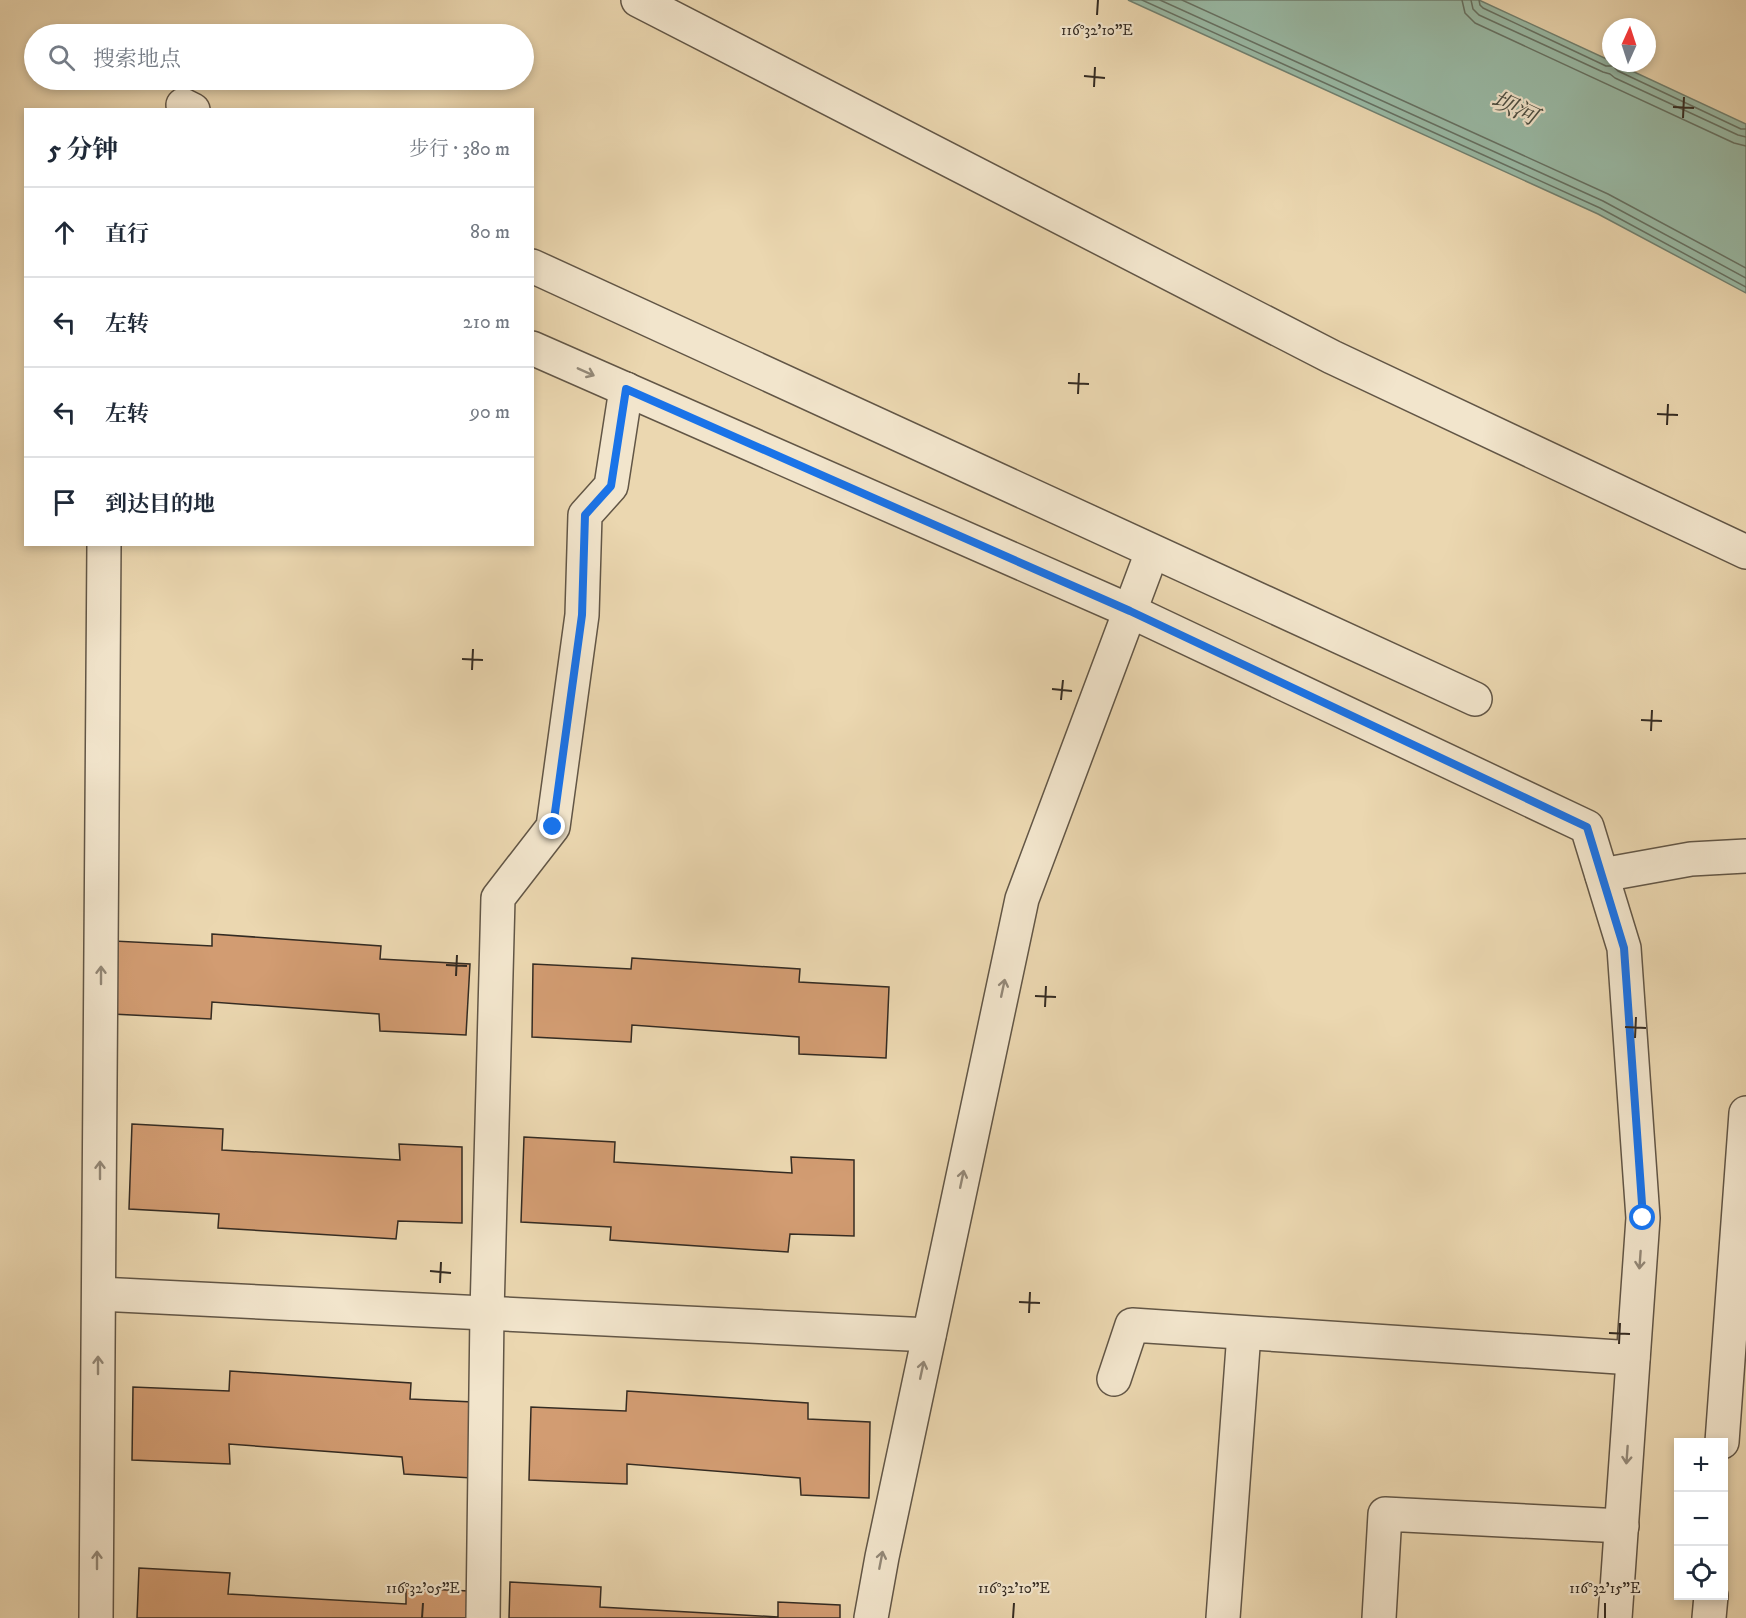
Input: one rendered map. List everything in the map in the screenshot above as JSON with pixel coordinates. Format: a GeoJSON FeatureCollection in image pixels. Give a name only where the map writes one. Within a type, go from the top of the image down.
{"type":"FeatureCollection","features":[{"type":"Feature","properties":{"kind":"street"},"geometry":{"type":"LineString","coordinates":[[638,0],[1332,357],[1746,552]]}},
{"type":"Feature","properties":{"kind":"street"},"geometry":{"type":"LineString","coordinates":[[534,267],[1475,699]]}},
{"type":"Feature","properties":{"kind":"street"},"geometry":{"type":"LineString","coordinates":[[534,349],[1130,611],[1587,827],[1624,948],[1643,1218],[1615,1618]]}},
{"type":"Feature","properties":{"kind":"street"},"geometry":{"type":"LineString","coordinates":[[483,1618],[487,1313],[498,898],[553,827],[582,615],[585,515],[611,486],[626,389]]}},
{"type":"Feature","properties":{"kind":"street"},"geometry":{"type":"LineString","coordinates":[[96,1618],[104,546]]}},
{"type":"Feature","properties":{"kind":"street"},"geometry":{"type":"LineString","coordinates":[[871,1618],[1022,899],[1152,552]]}},
{"type":"Feature","properties":{"kind":"street"},"geometry":{"type":"LineString","coordinates":[[1602,875],[1691,859],[1746,856]]}},
{"type":"Feature","properties":{"kind":"street"},"geometry":{"type":"LineString","coordinates":[[1722,1438],[1746,1113]]}},
{"type":"Feature","properties":{"kind":"street"},"geometry":{"type":"LineString","coordinates":[[99,1294],[929,1335]]}},
{"type":"Feature","properties":{"kind":"street"},"geometry":{"type":"LineString","coordinates":[[1114,1379],[1132,1325],[1633,1358]]}},
{"type":"Feature","properties":{"kind":"street"},"geometry":{"type":"LineString","coordinates":[[1223,1618],[1244,1332]]}},
{"type":"Feature","properties":{"kind":"street"},"geometry":{"type":"LineString","coordinates":[[1379,1618],[1385,1514],[1622,1526]]}},
{"type":"Feature","properties":{"kind":"street"},"geometry":{"type":"LineString","coordinates":[[1709,1618],[1711,1600]]}},
{"type":"Feature","properties":{"kind":"water","name":"坝河"},"geometry":{"type":"Polygon","coordinates":[[[1128,0],[1479,0],[1602,57],[1602,72],[1634,72],[1746,124],[1746,293],[1598,214],[1128,0]]]}},
{"type":"Feature","properties":{"kind":"building"},"geometry":{"type":"Polygon","coordinates":[[[212,934],[381,946],[380,959],[470,964],[466,1035],[380,1031],[379,1014],[212,1002],[211,1019],[112,1014],[114,941],[212,946],[212,934]]]}},
{"type":"Feature","properties":{"kind":"building"},"geometry":{"type":"Polygon","coordinates":[[[632,958],[800,969],[799,982],[889,987],[886,1058],[799,1054],[799,1037],[632,1025],[631,1042],[532,1037],[533,964],[631,969],[632,958]]]}},
{"type":"Feature","properties":{"kind":"building"},"geometry":{"type":"Polygon","coordinates":[[[132,1124],[223,1129],[222,1150],[400,1160],[399,1144],[462,1147],[462,1223],[398,1221],[396,1239],[218,1228],[219,1214],[129,1209],[132,1124]]]}},
{"type":"Feature","properties":{"kind":"building"},"geometry":{"type":"Polygon","coordinates":[[[524,1137],[615,1142],[614,1162],[792,1173],[791,1157],[854,1160],[854,1236],[790,1234],[788,1252],[610,1240],[611,1227],[521,1222],[524,1137]]]}},
{"type":"Feature","properties":{"kind":"building"},"geometry":{"type":"Polygon","coordinates":[[[230,1371],[411,1383],[410,1399],[473,1402],[472,1478],[404,1474],[402,1457],[229,1444],[230,1464],[132,1460],[133,1387],[229,1391],[230,1371]]]}},
{"type":"Feature","properties":{"kind":"building"},"geometry":{"type":"Polygon","coordinates":[[[627,1391],[808,1403],[808,1419],[870,1422],[869,1498],[801,1495],[800,1478],[627,1464],[627,1484],[529,1480],[531,1407],[626,1411],[627,1391]]]}},
{"type":"Feature","properties":{"kind":"building"},"geometry":{"type":"Polygon","coordinates":[[[139,1568],[230,1573],[228,1594],[406,1604],[406,1588],[469,1591],[468,1618],[137,1618],[139,1568]]]}},
{"type":"Feature","properties":{"kind":"building"},"geometry":{"type":"Polygon","coordinates":[[[510,1582],[601,1587],[600,1607],[778,1617],[778,1602],[840,1605],[840,1618],[509,1618],[510,1582]]]}},
{"type":"Feature","properties":{"kind":"route"},"geometry":{"type":"LineString","coordinates":[[553,827],[582,615],[585,515],[611,486],[626,389],[1130,611],[1587,827],[1624,948],[1643,1218]]}}]}
